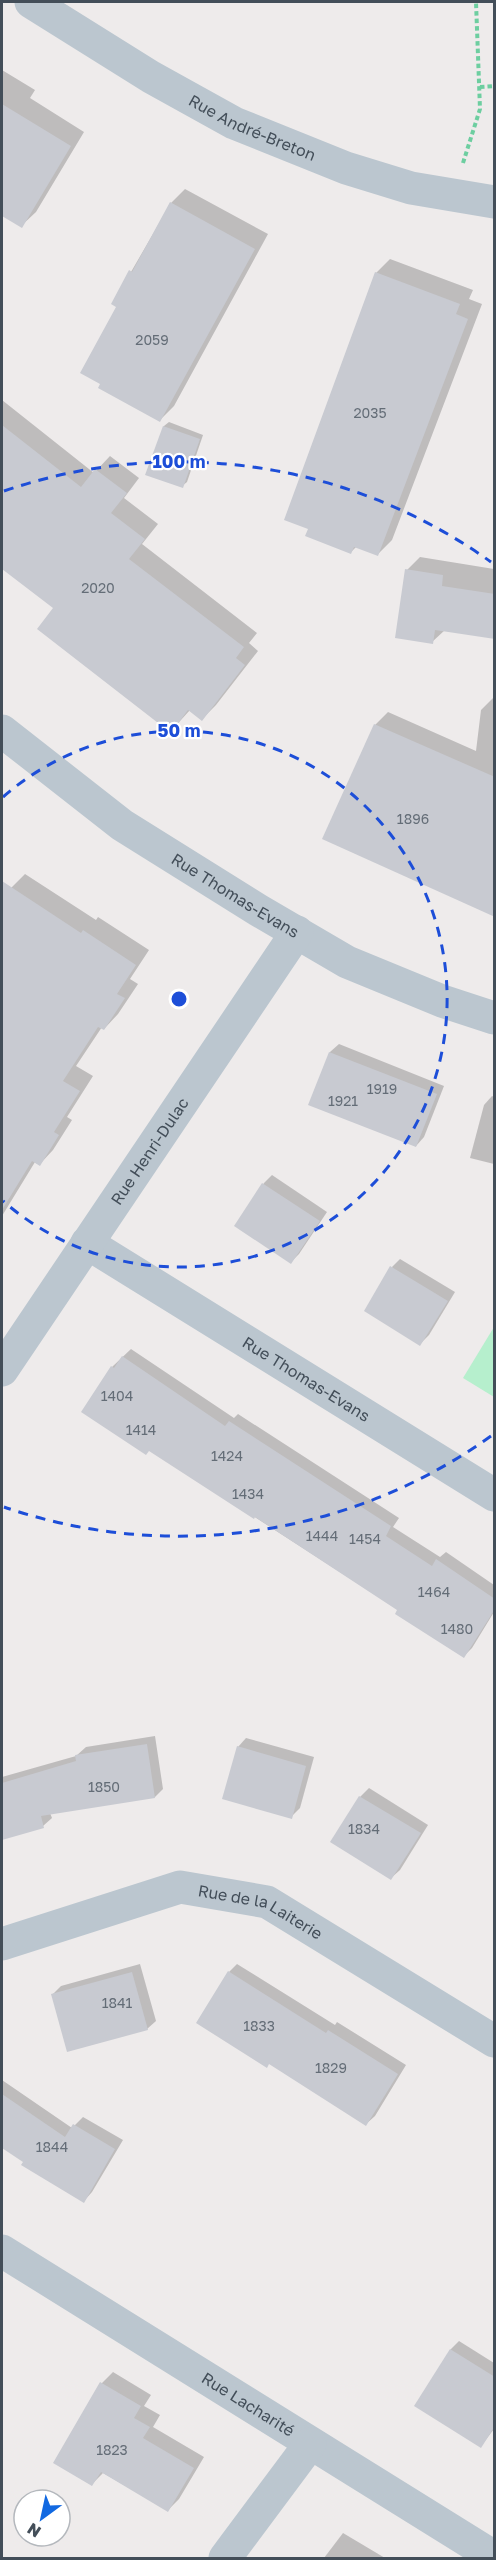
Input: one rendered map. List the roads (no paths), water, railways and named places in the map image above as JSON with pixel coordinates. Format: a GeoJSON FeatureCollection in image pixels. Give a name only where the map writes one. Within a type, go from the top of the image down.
{"type":"FeatureCollection","features":[{"type":"Feature","properties":{"kind":"street","name":"Rue André-Breton"},"geometry":{"type":"LineString","coordinates":[[31,2],[151,77],[234,123],[346,168],[411,188],[495,202]]}},
{"type":"Feature","properties":{"kind":"street","name":"Rue Thomas-Evans"},"geometry":{"type":"LineString","coordinates":[[5,743],[122,825],[347,962],[442,1001],[495,1018]]}},
{"type":"Feature","properties":{"kind":"street","name":"Rue Henri-Dulac"},"geometry":{"type":"LineString","coordinates":[[2,1370],[297,932]]}},
{"type":"Feature","properties":{"kind":"street","name":"Rue Thomas-Evans"},"geometry":{"type":"LineString","coordinates":[[87,1243],[495,1495]]}},
{"type":"Feature","properties":{"kind":"street","name":"Rue de la Laiterie"},"geometry":{"type":"LineString","coordinates":[[2,1944],[180,1887],[267,1902],[495,2041]]}},
{"type":"Feature","properties":{"kind":"street","name":"Rue Lacharité"},"geometry":{"type":"LineString","coordinates":[[2,2251],[495,2557]]}},
{"type":"Feature","properties":{"kind":"street"},"geometry":{"type":"LineString","coordinates":[[225,2559],[310,2444]]}}]}
